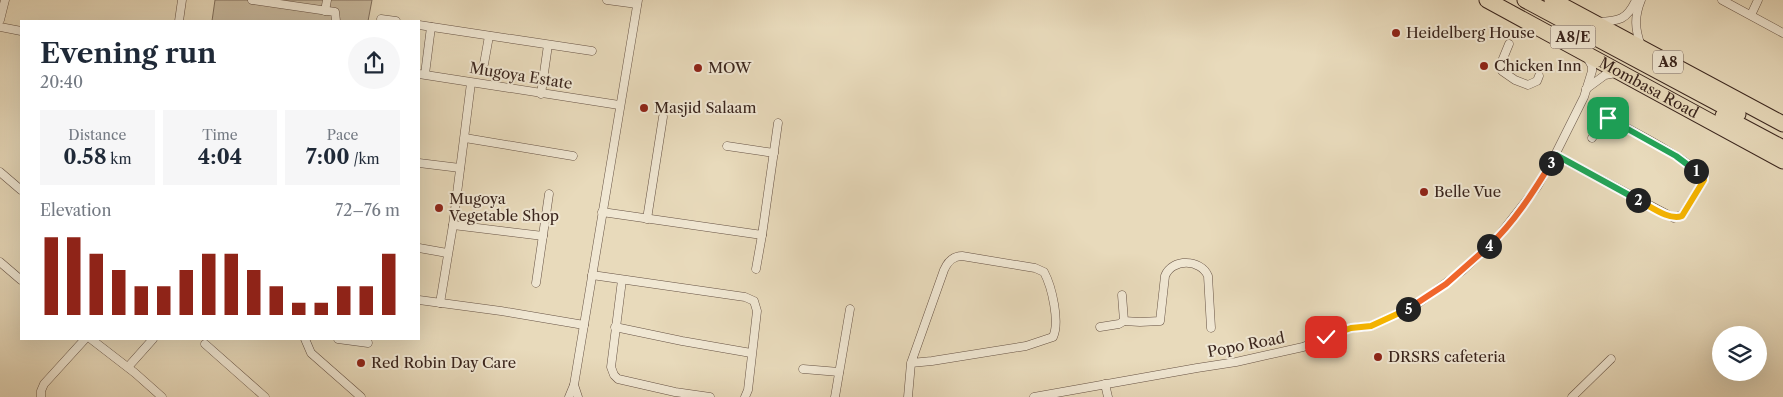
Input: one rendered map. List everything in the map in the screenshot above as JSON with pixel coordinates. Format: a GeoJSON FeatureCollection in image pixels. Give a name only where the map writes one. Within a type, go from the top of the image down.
{"type":"FeatureCollection","features":[{"type":"Feature","properties":{"kind":"highway","name":"Mombasa Road"},"geometry":{"type":"LineString","coordinates":[[1487,0],[1783,161]]}},
{"type":"Feature","properties":{"kind":"highway","name":"A8/E"},"geometry":{"type":"LineString","coordinates":[[1503,0],[1783,148]]}},
{"type":"Feature","properties":{"kind":"highway","name":"A8/E"},"geometry":{"type":"LineString","coordinates":[[1525,0],[1783,139]]}},
{"type":"Feature","properties":{"kind":"highway","name":"Mombasa Road"},"geometry":{"type":"LineString","coordinates":[[1552,0],[1783,124]]}},
{"type":"Feature","properties":{"kind":"street"},"geometry":{"type":"LineString","coordinates":[[0,20],[5,0]]}},
{"type":"Feature","properties":{"kind":"street"},"geometry":{"type":"LineString","coordinates":[[179,20],[182,0]]}},
{"type":"Feature","properties":{"kind":"street"},"geometry":{"type":"LineString","coordinates":[[252,0],[335,12],[336,20]]}},
{"type":"Feature","properties":{"kind":"street"},"geometry":{"type":"LineString","coordinates":[[326,11],[327,0]]}},
{"type":"Feature","properties":{"kind":"street"},"geometry":{"type":"LineString","coordinates":[[573,397],[619,105],[638,2],[608,0]]}},
{"type":"Feature","properties":{"kind":"street"},"geometry":{"type":"LineString","coordinates":[[1594,23],[1622,19],[1631,11],[1636,0]]}},
{"type":"Feature","properties":{"kind":"street"},"geometry":{"type":"LineString","coordinates":[[1641,0],[1635,18],[1636,33],[1642,48]]}},
{"type":"Feature","properties":{"kind":"street"},"geometry":{"type":"LineString","coordinates":[[1722,0],[1783,33]]}},
{"type":"Feature","properties":{"kind":"street"},"geometry":{"type":"LineString","coordinates":[[1750,14],[1758,0]]}},
{"type":"Feature","properties":{"kind":"street"},"geometry":{"type":"LineString","coordinates":[[381,19],[388,20]]}},
{"type":"Feature","properties":{"kind":"street"},"geometry":{"type":"LineString","coordinates":[[420,25],[592,51]]}},
{"type":"Feature","properties":{"kind":"street"},"geometry":{"type":"LineString","coordinates":[[0,27],[20,31]]}},
{"type":"Feature","properties":{"kind":"street"},"geometry":{"type":"LineString","coordinates":[[422,74],[431,27]]}},
{"type":"Feature","properties":{"kind":"street"},"geometry":{"type":"LineString","coordinates":[[484,64],[489,36]]}},
{"type":"Feature","properties":{"kind":"street"},"geometry":{"type":"LineString","coordinates":[[1509,44],[1502,62],[1502,71],[1515,80],[1528,85],[1537,81],[1539,76]]}},
{"type":"Feature","properties":{"kind":"street"},"geometry":{"type":"LineString","coordinates":[[541,94],[548,45]]}},
{"type":"Feature","properties":{"kind":"street","name":"Popo Road"},"geometry":{"type":"LineString","coordinates":[[1034,397],[1277,354],[1303,347],[1351,328],[1371,326],[1416,305],[1446,284],[1498,237],[1537,187],[1556,155],[1584,97],[1592,66],[1587,57],[1574,47]]}},
{"type":"Feature","properties":{"kind":"street","name":"Mugoya Estate"},"geometry":{"type":"LineString","coordinates":[[422,74],[619,105]]}},
{"type":"Feature","properties":{"kind":"street"},"geometry":{"type":"LineString","coordinates":[[1586,88],[1605,75],[1625,74]]}},
{"type":"Feature","properties":{"kind":"street"},"geometry":{"type":"LineString","coordinates":[[440,303],[453,225],[471,83]]}},
{"type":"Feature","properties":{"kind":"street"},"geometry":{"type":"LineString","coordinates":[[647,219],[663,117]]}},
{"type":"Feature","properties":{"kind":"street"},"geometry":{"type":"LineString","coordinates":[[1556,155],[1674,218],[1684,214],[1704,180],[1701,174],[1676,156],[1606,117],[1592,138]]}},
{"type":"Feature","properties":{"kind":"street"},"geometry":{"type":"LineString","coordinates":[[756,269],[778,124]]}},
{"type":"Feature","properties":{"kind":"street"},"geometry":{"type":"LineString","coordinates":[[465,138],[573,156]]}},
{"type":"Feature","properties":{"kind":"street"},"geometry":{"type":"LineString","coordinates":[[727,146],[774,153]]}},
{"type":"Feature","properties":{"kind":"street"},"geometry":{"type":"LineString","coordinates":[[420,162],[460,168]]}},
{"type":"Feature","properties":{"kind":"street"},"geometry":{"type":"LineString","coordinates":[[0,172],[20,189]]}},
{"type":"Feature","properties":{"kind":"street"},"geometry":{"type":"LineString","coordinates":[[536,283],[549,194]]}},
{"type":"Feature","properties":{"kind":"street"},"geometry":{"type":"LineString","coordinates":[[602,212],[762,236]]}},
{"type":"Feature","properties":{"kind":"street"},"geometry":{"type":"LineString","coordinates":[[453,225],[543,236]]}},
{"type":"Feature","properties":{"kind":"street"},"geometry":{"type":"LineString","coordinates":[[420,248],[447,253]]}},
{"type":"Feature","properties":{"kind":"street"},"geometry":{"type":"LineString","coordinates":[[908,397],[911,363],[946,264],[959,256],[1035,268],[1044,272],[1051,290],[1055,314],[1056,328],[1053,337],[1026,346],[911,363]]}},
{"type":"Feature","properties":{"kind":"street"},"geometry":{"type":"LineString","coordinates":[[0,262],[20,279]]}},
{"type":"Feature","properties":{"kind":"street"},"geometry":{"type":"LineString","coordinates":[[1100,327],[1119,324],[1124,321],[1160,320],[1167,271],[1175,265],[1193,264],[1200,265],[1208,276],[1211,328]]}},
{"type":"Feature","properties":{"kind":"street"},"geometry":{"type":"LineString","coordinates":[[592,275],[750,298],[754,301],[757,311],[748,390],[745,397]]}},
{"type":"Feature","properties":{"kind":"street"},"geometry":{"type":"LineString","coordinates":[[622,280],[611,367],[614,375],[618,379],[675,392],[710,397]]}},
{"type":"Feature","properties":{"kind":"street"},"geometry":{"type":"LineString","coordinates":[[1122,295],[1124,321]]}},
{"type":"Feature","properties":{"kind":"street"},"geometry":{"type":"LineString","coordinates":[[420,300],[584,325]]}},
{"type":"Feature","properties":{"kind":"street"},"geometry":{"type":"LineString","coordinates":[[835,397],[850,309]]}},
{"type":"Feature","properties":{"kind":"street"},"geometry":{"type":"LineString","coordinates":[[615,327],[682,341],[751,352]]}},
{"type":"Feature","properties":{"kind":"street"},"geometry":{"type":"LineString","coordinates":[[41,397],[44,384],[84,340]]}},
{"type":"Feature","properties":{"kind":"street"},"geometry":{"type":"LineString","coordinates":[[92,340],[128,367],[162,397]]}},
{"type":"Feature","properties":{"kind":"street"},"geometry":{"type":"LineString","coordinates":[[128,367],[152,340]]}},
{"type":"Feature","properties":{"kind":"street"},"geometry":{"type":"LineString","coordinates":[[306,340],[311,353],[361,397]]}},
{"type":"Feature","properties":{"kind":"street"},"geometry":{"type":"LineString","coordinates":[[346,340],[368,343]]}},
{"type":"Feature","properties":{"kind":"street"},"geometry":{"type":"LineString","coordinates":[[205,344],[265,397]]}},
{"type":"Feature","properties":{"kind":"street"},"geometry":{"type":"LineString","coordinates":[[1572,397],[1611,359]]}},
{"type":"Feature","properties":{"kind":"street"},"geometry":{"type":"LineString","coordinates":[[803,369],[839,372]]}},
{"type":"Feature","properties":{"kind":"street"},"geometry":{"type":"LineString","coordinates":[[1105,384],[1108,397]]}},
{"type":"Feature","properties":{"kind":"street"},"geometry":{"type":"LineString","coordinates":[[251,397],[257,390]]}},
{"type":"Feature","properties":{"kind":"shaded area"},"geometry":{"type":"Polygon","coordinates":[[[215,0],[372,0],[368,20],[212,20],[215,0]]]}},
{"type":"Feature","properties":{"kind":"place","name":"Heidelberg House"},"geometry":{"type":"Point","coordinates":[1396,33]}},
{"type":"Feature","properties":{"kind":"place","name":"Chicken Inn"},"geometry":{"type":"Point","coordinates":[1484,66]}},
{"type":"Feature","properties":{"kind":"place","name":"MOW"},"geometry":{"type":"Point","coordinates":[698,68]}},
{"type":"Feature","properties":{"kind":"place","name":"Masjid Salaam"},"geometry":{"type":"Point","coordinates":[644,108]}},
{"type":"Feature","properties":{"kind":"place","name":"Belle Vue"},"geometry":{"type":"Point","coordinates":[1424,192]}},
{"type":"Feature","properties":{"kind":"place","name":"Mugoya Vegetable Shop"},"geometry":{"type":"Point","coordinates":[439,208]}},
{"type":"Feature","properties":{"kind":"place","name":"DRSRS cafeteria"},"geometry":{"type":"Point","coordinates":[1378,357]}},
{"type":"Feature","properties":{"kind":"place","name":"Red Robin Day Care"},"geometry":{"type":"Point","coordinates":[361,363]}},
{"type":"Feature","properties":{"kind":"route"},"geometry":{"type":"LineString","coordinates":[[1326,337],[1351,328],[1371,326],[1390,318],[1416,305],[1446,284],[1498,237],[1537,187],[1556,155],[1671,217],[1682,216],[1702,184],[1704,176],[1676,156],[1608,118]]}}]}
